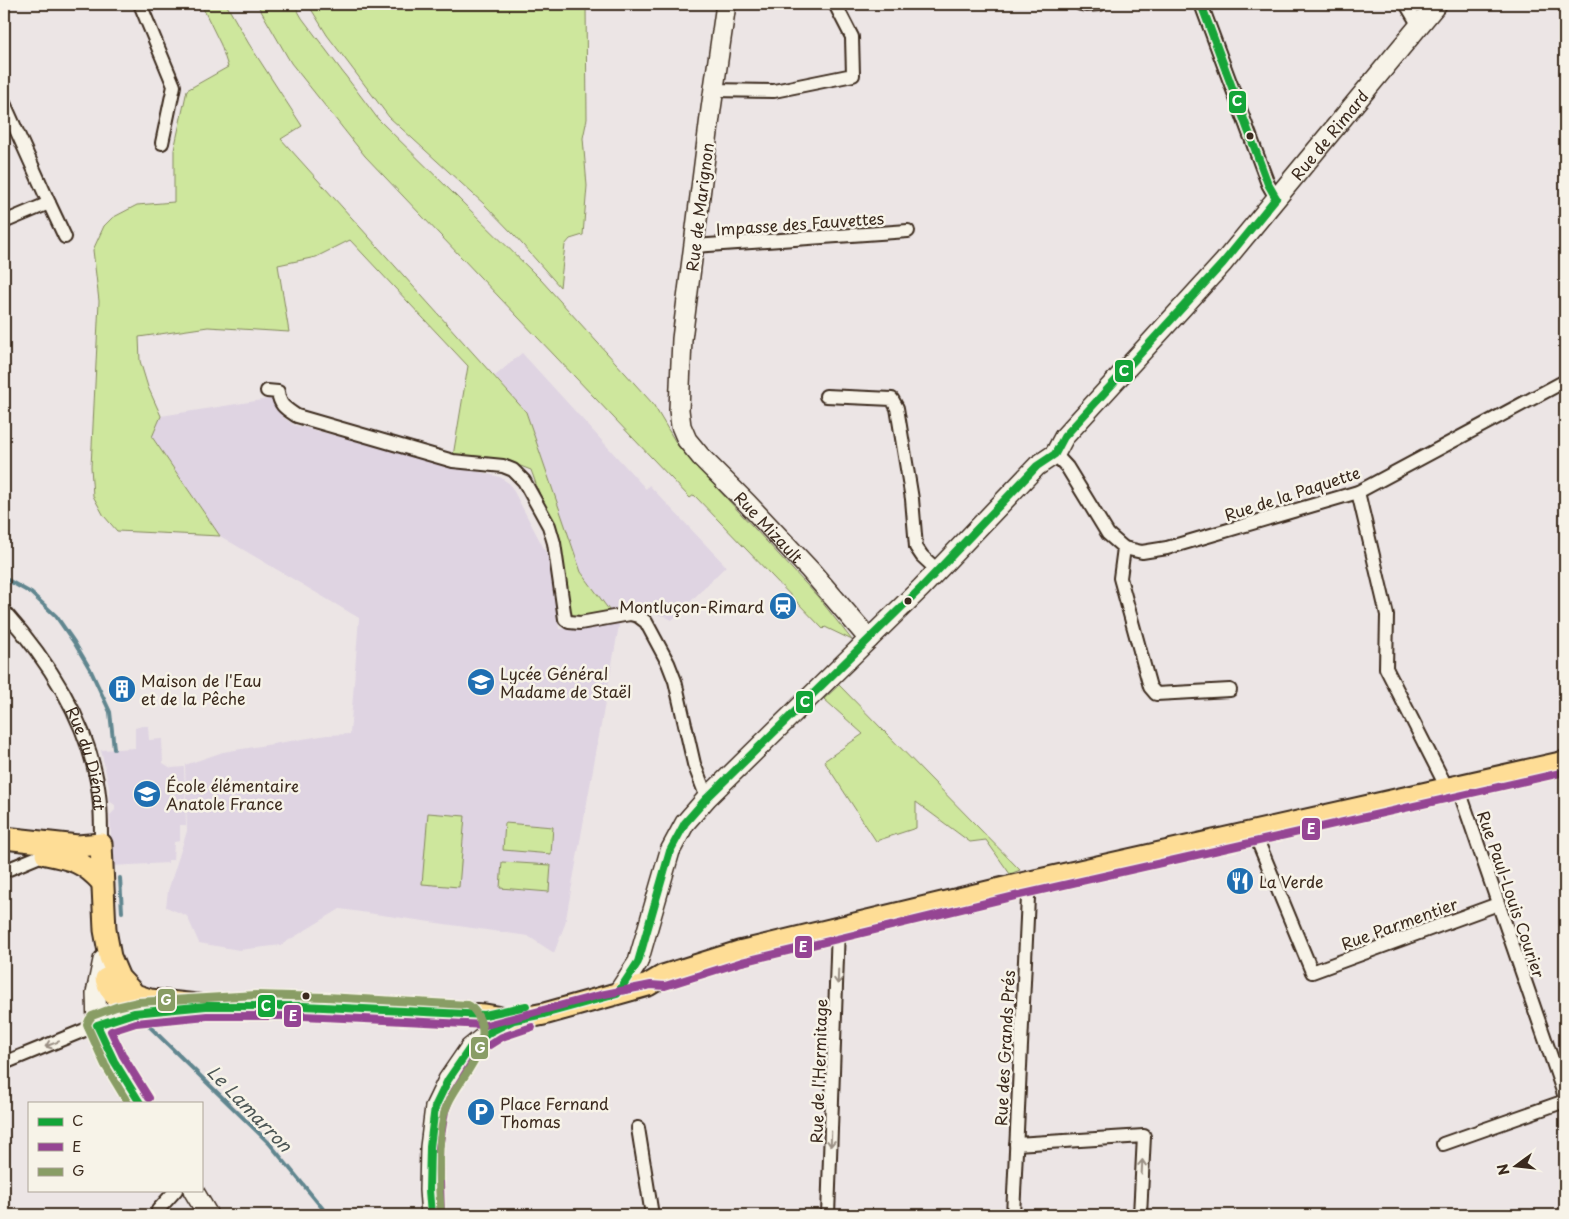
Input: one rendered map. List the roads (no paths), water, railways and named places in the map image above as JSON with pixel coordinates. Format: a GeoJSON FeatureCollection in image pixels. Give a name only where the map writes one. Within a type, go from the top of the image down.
{"type":"FeatureCollection","features":[{"type":"Feature","properties":{"kind":"main road"},"geometry":{"type":"LineString","coordinates":[[475,1015],[622,986],[648,985],[663,976],[739,952],[1026,883],[1565,762]]}},
{"type":"Feature","properties":{"kind":"main road"},"geometry":{"type":"LineString","coordinates":[[4,838],[78,846],[102,844]]}},
{"type":"Feature","properties":{"kind":"main road","name":"Rue du Diénat"},"geometry":{"type":"LineString","coordinates":[[102,844],[105,930],[115,985]]}},
{"type":"Feature","properties":{"kind":"main road"},"geometry":{"type":"LineString","coordinates":[[4,847],[70,858],[91,869],[102,882]]}},
{"type":"Feature","properties":{"kind":"main road","name":"Rue du Diénat"},"geometry":{"type":"LineString","coordinates":[[105,930],[102,960],[106,978],[115,985]]}},
{"type":"Feature","properties":{"kind":"main road"},"geometry":{"type":"LineString","coordinates":[[115,985],[144,998],[206,1006],[302,1006],[475,1015],[514,1020],[544,1014],[622,986]]}},
{"type":"Feature","properties":{"kind":"main road"},"geometry":{"type":"LineString","coordinates":[[115,985],[125,1007],[134,1012],[206,1006]]}},
{"type":"Feature","properties":{"kind":"street"},"geometry":{"type":"LineString","coordinates":[[140,4],[174,86],[162,143]]}},
{"type":"Feature","properties":{"kind":"street","name":"Rue de Marignon"},"geometry":{"type":"LineString","coordinates":[[679,410],[682,339],[713,90],[726,4]]}},
{"type":"Feature","properties":{"kind":"street"},"geometry":{"type":"LineString","coordinates":[[713,90],[774,91],[853,75],[852,37],[835,4]]}},
{"type":"Feature","properties":{"kind":"street"},"geometry":{"type":"LineString","coordinates":[[1081,4],[1100,4]]}},
{"type":"Feature","properties":{"kind":"street"},"geometry":{"type":"LineString","coordinates":[[1201,4],[1268,184],[1276,198]]}},
{"type":"Feature","properties":{"kind":"street"},"geometry":{"type":"LineString","coordinates":[[1406,4],[1419,26]]}},
{"type":"Feature","properties":{"kind":"street","name":"Rue de Rimard"},"geometry":{"type":"LineString","coordinates":[[622,986],[638,962],[670,852],[685,824],[706,798],[938,570],[1037,466],[1055,454],[1064,437],[1223,264],[1437,4]]}},
{"type":"Feature","properties":{"kind":"street"},"geometry":{"type":"LineString","coordinates":[[4,103],[65,237]]}},
{"type":"Feature","properties":{"kind":"street"},"geometry":{"type":"LineString","coordinates":[[4,222],[50,203]]}},
{"type":"Feature","properties":{"kind":"street","name":"Impasse des Fauvettes"},"geometry":{"type":"LineString","coordinates":[[694,246],[908,231]]}},
{"type":"Feature","properties":{"kind":"street","name":"Rue de la Paquette"},"geometry":{"type":"LineString","coordinates":[[1124,548],[1142,552],[1167,548],[1358,492],[1565,381]]}},
{"type":"Feature","properties":{"kind":"street"},"geometry":{"type":"LineString","coordinates":[[267,391],[278,392],[279,401],[283,407],[297,416],[453,461],[503,466],[513,470],[524,481],[549,526],[554,543],[565,618],[570,622],[580,623],[630,614],[638,616],[646,622],[668,663],[675,681],[694,764],[706,798]]}},
{"type":"Feature","properties":{"kind":"street"},"geometry":{"type":"LineString","coordinates":[[826,396],[892,399],[897,408],[912,498],[916,547],[922,556],[938,570]]}},
{"type":"Feature","properties":{"kind":"street","name":"Rue Mizault"},"geometry":{"type":"LineString","coordinates":[[679,410],[681,426],[687,440],[810,570],[866,642]]}},
{"type":"Feature","properties":{"kind":"street"},"geometry":{"type":"LineString","coordinates":[[1055,454],[1067,467],[1108,534],[1124,548],[1120,578],[1150,688],[1156,694],[1230,690]]}},
{"type":"Feature","properties":{"kind":"street","name":"Rue Paul-Louis Courier"},"geometry":{"type":"LineString","coordinates":[[1358,492],[1387,615],[1386,668],[1453,788],[1498,904],[1565,1097]]}},
{"type":"Feature","properties":{"kind":"street","name":"Rue du Diénat"},"geometry":{"type":"LineString","coordinates":[[4,610],[28,638],[56,677],[82,733],[95,772],[101,811],[102,844]]}},
{"type":"Feature","properties":{"kind":"street","name":"Rue Parmentier"},"geometry":{"type":"LineString","coordinates":[[1254,832],[1312,972],[1498,904]]}},
{"type":"Feature","properties":{"kind":"street"},"geometry":{"type":"LineString","coordinates":[[4,871],[45,854]]}},
{"type":"Feature","properties":{"kind":"street","name":"Rue des Grands Prés"},"geometry":{"type":"LineString","coordinates":[[1013,1215],[1028,897],[1026,883]]}},
{"type":"Feature","properties":{"kind":"street","name":"Rue de l'Hermitage"},"geometry":{"type":"LineString","coordinates":[[828,1215],[838,928]]}},
{"type":"Feature","properties":{"kind":"street"},"geometry":{"type":"LineString","coordinates":[[102,960],[96,994],[97,1025],[114,1061],[139,1102]]}},
{"type":"Feature","properties":{"kind":"street"},"geometry":{"type":"LineString","coordinates":[[4,1063],[134,1012]]}},
{"type":"Feature","properties":{"kind":"street"},"geometry":{"type":"LineString","coordinates":[[470,1048],[472,1022],[475,1015]]}},
{"type":"Feature","properties":{"kind":"street"},"geometry":{"type":"LineString","coordinates":[[431,1215],[429,1190],[430,1147],[436,1107],[448,1080],[470,1048],[490,1032],[514,1020]]}},
{"type":"Feature","properties":{"kind":"street"},"geometry":{"type":"LineString","coordinates":[[1443,1144],[1565,1101]]}},
{"type":"Feature","properties":{"kind":"street"},"geometry":{"type":"LineString","coordinates":[[638,1128],[652,1215]]}},
{"type":"Feature","properties":{"kind":"street"},"geometry":{"type":"LineString","coordinates":[[1016,1144],[1144,1136],[1140,1215]]}},
{"type":"Feature","properties":{"kind":"street"},"geometry":{"type":"LineString","coordinates":[[158,1215],[158,1210],[174,1192]]}},
{"type":"Feature","properties":{"kind":"street"},"geometry":{"type":"LineString","coordinates":[[194,1192],[208,1215]]}},
{"type":"Feature","properties":{"kind":"waterway","name":"Le Lamarron"},"geometry":{"type":"LineString","coordinates":[[4,578],[31,593],[56,616],[74,642],[90,669],[110,712],[114,749]]}},
{"type":"Feature","properties":{"kind":"waterway","name":"Le Lamarron"},"geometry":{"type":"LineString","coordinates":[[120,878],[122,912]]}},
{"type":"Feature","properties":{"kind":"waterway","name":"Le Lamarron"},"geometry":{"type":"LineString","coordinates":[[148,1025],[269,1143],[328,1215]]}},
{"type":"Feature","properties":{"kind":"place","name":"Montluçon-Rimard"},"geometry":{"type":"Point","coordinates":[783,606]}},
{"type":"Feature","properties":{"kind":"place","name":"Lycée Général Madame de Staël"},"geometry":{"type":"Point","coordinates":[481,682]}},
{"type":"Feature","properties":{"kind":"place","name":"Maison de l'Eau et de la Pêche"},"geometry":{"type":"Point","coordinates":[122,689]}},
{"type":"Feature","properties":{"kind":"place","name":"École élémentaire Anatole France"},"geometry":{"type":"Point","coordinates":[147,794]}},
{"type":"Feature","properties":{"kind":"place","name":"La Verde"},"geometry":{"type":"Point","coordinates":[1240,881]}},
{"type":"Feature","properties":{"kind":"place","name":"Place Fernand Thomas"},"geometry":{"type":"Point","coordinates":[481,1112]}}]}
